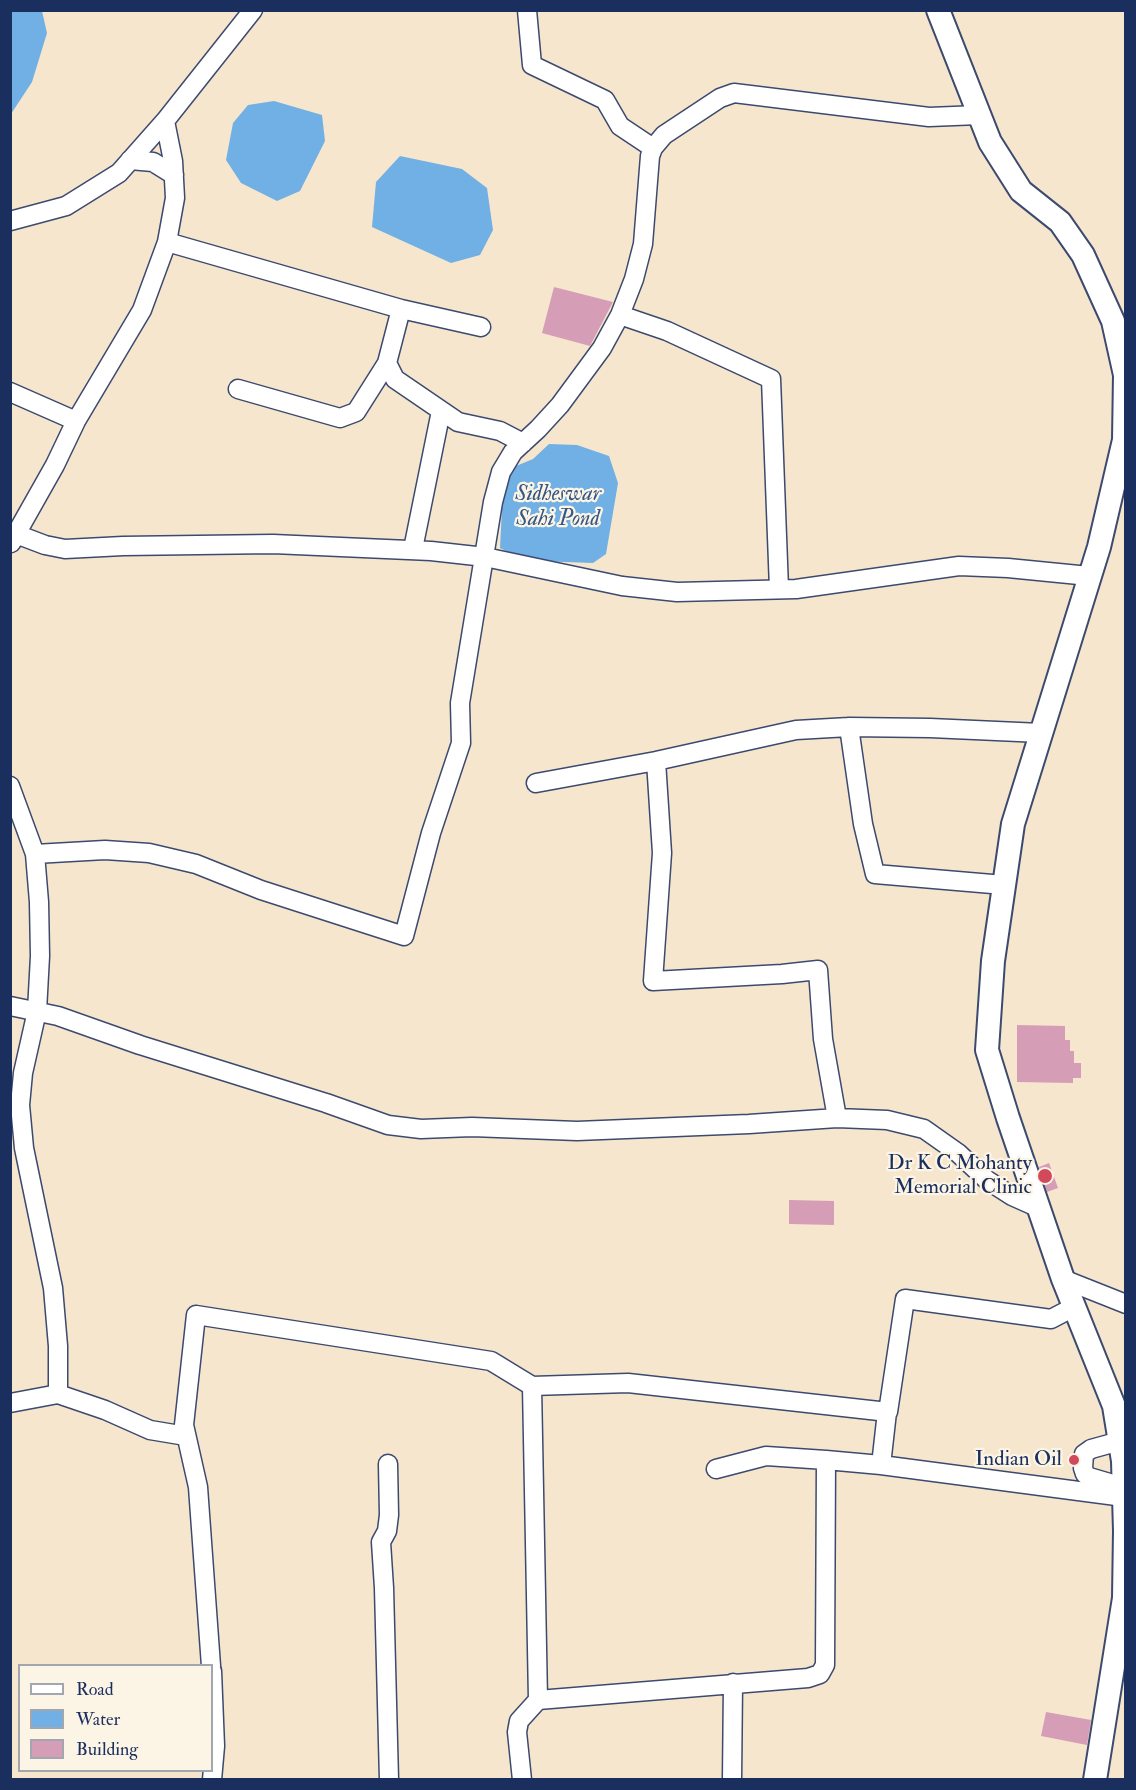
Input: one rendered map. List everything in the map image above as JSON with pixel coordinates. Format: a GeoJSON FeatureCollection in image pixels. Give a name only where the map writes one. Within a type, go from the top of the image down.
{"type":"FeatureCollection","features":[{"type":"Feature","properties":{"kind":"main road"},"geometry":{"type":"LineString","coordinates":[[938,10],[990,142],[1021,191],[1060,222],[1083,255],[1113,321],[1124,357],[1122,463],[1099,547],[1013,824],[993,961],[987,1050],[1063,1279],[1120,1402],[1124,1492],[1124,1598],[1095,1779]]}},
{"type":"Feature","properties":{"kind":"street"},"geometry":{"type":"LineString","coordinates":[[10,221],[66,206],[119,173],[165,121],[253,10]]}},
{"type":"Feature","properties":{"kind":"street"},"geometry":{"type":"LineString","coordinates":[[527,10],[532,65],[605,100],[620,126],[653,148]]}},
{"type":"Feature","properties":{"kind":"street"},"geometry":{"type":"LineString","coordinates":[[35,854],[105,850],[149,853],[196,864],[261,890],[404,936],[431,833],[461,743],[460,703],[493,502],[501,472],[513,452],[560,405],[602,348],[620,315],[634,279],[643,244],[653,148],[664,135],[720,98],[734,93],[929,117],[979,115]]}},
{"type":"Feature","properties":{"kind":"street"},"geometry":{"type":"LineString","coordinates":[[165,121],[174,176],[175,198],[167,242],[142,310],[76,421],[55,465],[13,538],[65,549],[273,544],[413,549],[485,557],[622,586],[677,592],[796,589],[960,566],[1089,576]]}},
{"type":"Feature","properties":{"kind":"street"},"geometry":{"type":"LineString","coordinates":[[130,160],[153,162],[174,176]]}},
{"type":"Feature","properties":{"kind":"street"},"geometry":{"type":"LineString","coordinates":[[167,242],[401,309],[481,327]]}},
{"type":"Feature","properties":{"kind":"street"},"geometry":{"type":"LineString","coordinates":[[238,389],[340,418],[356,412],[387,363],[401,309]]}},
{"type":"Feature","properties":{"kind":"street"},"geometry":{"type":"LineString","coordinates":[[620,315],[667,331],[771,379],[779,589]]}},
{"type":"Feature","properties":{"kind":"street"},"geometry":{"type":"LineString","coordinates":[[387,363],[395,379],[458,422],[500,431],[523,443]]}},
{"type":"Feature","properties":{"kind":"street"},"geometry":{"type":"LineString","coordinates":[[10,392],[76,421]]}},
{"type":"Feature","properties":{"kind":"street"},"geometry":{"type":"LineString","coordinates":[[413,549],[441,411]]}},
{"type":"Feature","properties":{"kind":"street"},"geometry":{"type":"LineString","coordinates":[[536,783],[656,761],[796,730],[849,727],[1041,733]]}},
{"type":"Feature","properties":{"kind":"street"},"geometry":{"type":"LineString","coordinates":[[849,727],[863,824],[875,874],[1004,885]]}},
{"type":"Feature","properties":{"kind":"street"},"geometry":{"type":"LineString","coordinates":[[656,761],[662,853],[653,981],[818,970],[823,1039],[837,1118]]}},
{"type":"Feature","properties":{"kind":"street"},"geometry":{"type":"LineString","coordinates":[[10,786],[35,854],[39,902],[40,956],[37,1011],[22,1073],[20,1105],[24,1148],[53,1288],[58,1346],[58,1394]]}},
{"type":"Feature","properties":{"kind":"street"},"geometry":{"type":"LineString","coordinates":[[10,1006],[58,1016],[140,1045],[326,1103],[388,1125],[421,1129],[472,1127],[577,1131],[837,1118],[887,1120],[924,1129],[958,1153],[987,1180],[1012,1196],[1039,1208]]}},
{"type":"Feature","properties":{"kind":"street"},"geometry":{"type":"LineString","coordinates":[[1063,1279],[1125,1304]]}},
{"type":"Feature","properties":{"kind":"street"},"geometry":{"type":"LineString","coordinates":[[881,1465],[905,1299],[1051,1319],[1074,1307]]}},
{"type":"Feature","properties":{"kind":"street"},"geometry":{"type":"LineString","coordinates":[[211,1664],[198,1487],[184,1425],[196,1316],[491,1361],[532,1386],[628,1383],[888,1412]]}},
{"type":"Feature","properties":{"kind":"street"},"geometry":{"type":"LineString","coordinates":[[532,1386],[538,1700]]}},
{"type":"Feature","properties":{"kind":"street"},"geometry":{"type":"LineString","coordinates":[[10,1403],[58,1394],[105,1410],[150,1430],[186,1436]]}},
{"type":"Feature","properties":{"kind":"street"},"geometry":{"type":"LineString","coordinates":[[1120,1441],[1091,1449],[1084,1454],[1083,1468],[1089,1477],[1124,1492]]}},
{"type":"Feature","properties":{"kind":"street"},"geometry":{"type":"LineString","coordinates":[[716,1469],[766,1456],[881,1465],[1124,1492]]}},
{"type":"Feature","properties":{"kind":"street"},"geometry":{"type":"LineString","coordinates":[[522,1779],[517,1732],[519,1720],[538,1700],[808,1678],[820,1674],[825,1665],[826,1460]]}},
{"type":"Feature","properties":{"kind":"street"},"geometry":{"type":"LineString","coordinates":[[388,1464],[389,1515],[387,1531],[381,1542],[389,1779]]}},
{"type":"Feature","properties":{"kind":"street"},"geometry":{"type":"LineString","coordinates":[[732,1779],[733,1683]]}},
{"type":"Feature","properties":{"kind":"street"},"geometry":{"type":"LineString","coordinates":[[213,1696],[215,1746],[213,1768]]}},
{"type":"Feature","properties":{"kind":"water"},"geometry":{"type":"Polygon","coordinates":[[[11,10],[42,11],[47,33],[32,82],[11,114],[11,10]]]}},
{"type":"Feature","properties":{"kind":"water"},"geometry":{"type":"Polygon","coordinates":[[[274,101],[322,115],[325,141],[300,191],[277,201],[241,183],[226,160],[233,123],[248,105],[274,101]]]}},
{"type":"Feature","properties":{"kind":"water"},"geometry":{"type":"Polygon","coordinates":[[[400,156],[462,169],[487,188],[493,230],[480,255],[451,263],[372,227],[376,182],[400,156]]]}},
{"type":"Feature","properties":{"kind":"water","name":"Sidheswar Sahi Pond"},"geometry":{"type":"Polygon","coordinates":[[[549,444],[577,445],[609,456],[618,483],[606,554],[593,563],[537,561],[518,557],[500,548],[502,508],[507,478],[516,466],[533,459],[549,444]]]}},
{"type":"Feature","properties":{"kind":"building"},"geometry":{"type":"Polygon","coordinates":[[[554,287],[613,302],[590,346],[542,333],[554,287]]]}},
{"type":"Feature","properties":{"kind":"building"},"geometry":{"type":"Polygon","coordinates":[[[1017,1025],[1065,1026],[1065,1040],[1070,1040],[1070,1051],[1074,1051],[1074,1063],[1081,1063],[1081,1078],[1073,1078],[1073,1083],[1017,1082],[1017,1025]]]}},
{"type":"Feature","properties":{"kind":"building"},"geometry":{"type":"Polygon","coordinates":[[[1049,1163],[1058,1188],[1047,1192],[1039,1167],[1049,1163]]]}},
{"type":"Feature","properties":{"kind":"building"},"geometry":{"type":"Polygon","coordinates":[[[789,1200],[834,1201],[834,1225],[789,1224],[789,1200]]]}},
{"type":"Feature","properties":{"kind":"building"},"geometry":{"type":"Polygon","coordinates":[[[1046,1712],[1091,1720],[1087,1745],[1041,1736],[1046,1712]]]}},
{"type":"Feature","properties":{"kind":"place","name":"Dr K C Mohanty Memorial Clinic"},"geometry":{"type":"Point","coordinates":[1045,1176]}},
{"type":"Feature","properties":{"kind":"place","name":"Indian Oil"},"geometry":{"type":"Point","coordinates":[1074,1460]}}]}
